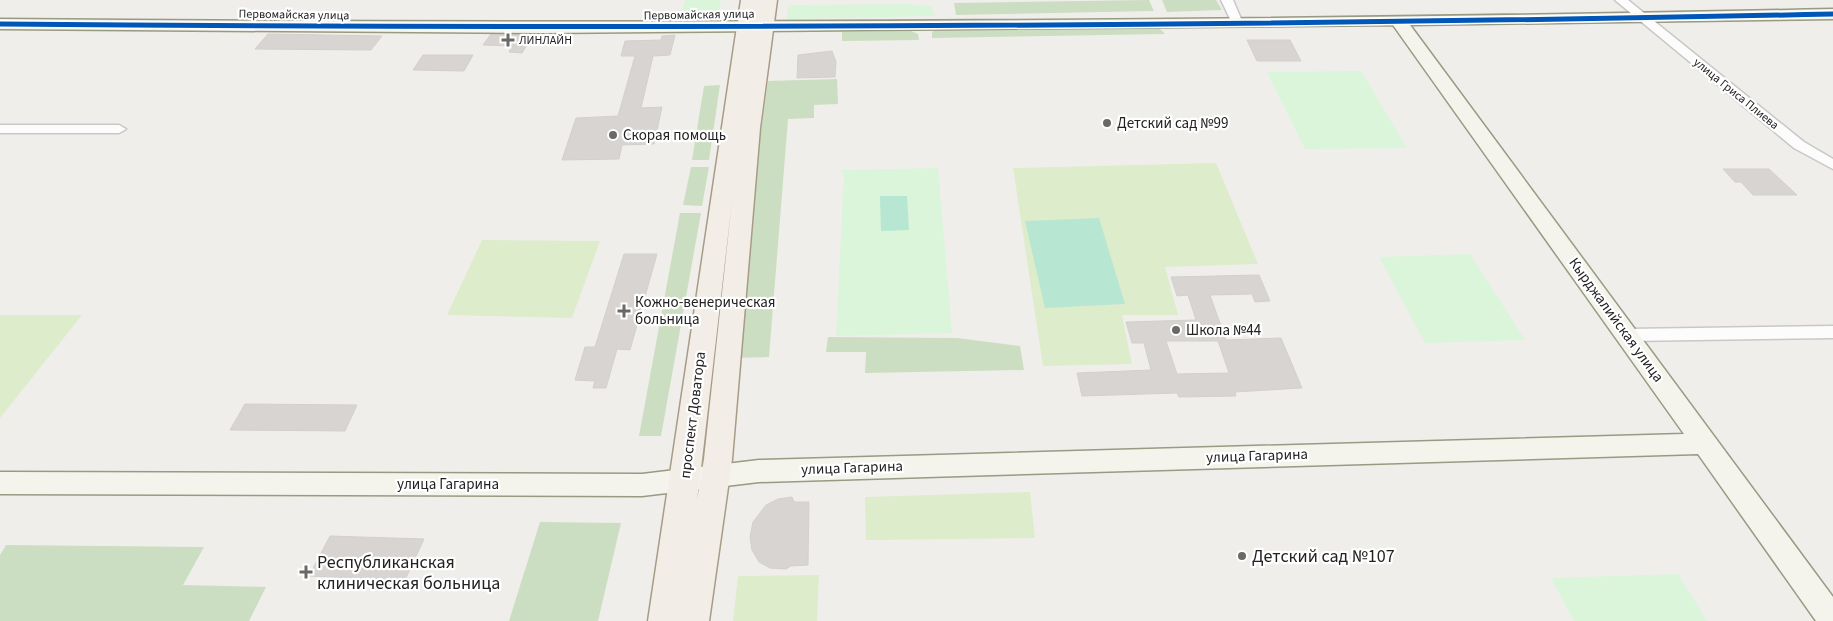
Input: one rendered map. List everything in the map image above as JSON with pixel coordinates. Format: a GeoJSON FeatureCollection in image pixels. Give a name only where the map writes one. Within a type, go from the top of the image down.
{"type":"FeatureCollection","features":[{"type":"Feature","properties":{"kind":"main road","name":"проспект Доватора"},"geometry":{"type":"LineString","coordinates":[[693,621],[715,476],[750,128],[759,17],[750,0]]}},
{"type":"Feature","properties":{"kind":"main road","name":"проспект Доватора"},"geometry":{"type":"LineString","coordinates":[[664,621],[759,17]]}},
{"type":"Feature","properties":{"kind":"street"},"geometry":{"type":"LineString","coordinates":[[1227,0],[1236,21]]}},
{"type":"Feature","properties":{"kind":"street","name":"улица Гриса Плиева"},"geometry":{"type":"LineString","coordinates":[[1621,0],[1799,145],[1833,165]]}},
{"type":"Feature","properties":{"kind":"street","name":"Первомайская улица"},"geometry":{"type":"LineString","coordinates":[[0,24],[523,28],[759,17],[1236,21],[1642,18],[1833,14]]}},
{"type":"Feature","properties":{"kind":"street","name":"Кырджалийская улица"},"geometry":{"type":"LineString","coordinates":[[1398,20],[1628,335],[1833,621]]}},
{"type":"Feature","properties":{"kind":"street"},"geometry":{"type":"LineString","coordinates":[[0,129],[119,129]]}},
{"type":"Feature","properties":{"kind":"street"},"geometry":{"type":"LineString","coordinates":[[1628,335],[1833,332]]}},
{"type":"Feature","properties":{"kind":"street","name":"улица Гагарина"},"geometry":{"type":"LineString","coordinates":[[0,483],[642,485],[768,470],[1705,444]]}},
{"type":"Feature","properties":{"kind":"green space"},"geometry":{"type":"Polygon","coordinates":[[[685,0],[721,0],[719,11],[682,12],[685,0]]]}},
{"type":"Feature","properties":{"kind":"green space"},"geometry":{"type":"Polygon","coordinates":[[[1149,0],[1154,11],[956,15],[954,3],[1149,0]]]}},
{"type":"Feature","properties":{"kind":"green space"},"geometry":{"type":"Polygon","coordinates":[[[1162,0],[1216,0],[1222,10],[1167,12],[1162,0]]]}},
{"type":"Feature","properties":{"kind":"green space"},"geometry":{"type":"Polygon","coordinates":[[[910,4],[932,7],[935,16],[787,19],[788,5],[910,4]]]}},
{"type":"Feature","properties":{"kind":"green space"},"geometry":{"type":"Polygon","coordinates":[[[1158,27],[1165,34],[932,38],[932,32],[939,28],[1158,27]]]}},
{"type":"Feature","properties":{"kind":"green space"},"geometry":{"type":"Polygon","coordinates":[[[911,31],[918,34],[919,40],[842,41],[842,32],[911,31]]]}},
{"type":"Feature","properties":{"kind":"green space"},"geometry":{"type":"Polygon","coordinates":[[[1361,71],[1407,148],[1305,149],[1267,72],[1361,71]]]}},
{"type":"Feature","properties":{"kind":"green space"},"geometry":{"type":"Polygon","coordinates":[[[837,79],[838,104],[814,105],[814,118],[788,119],[769,357],[729,358],[768,81],[837,79]]]}},
{"type":"Feature","properties":{"kind":"green space"},"geometry":{"type":"Polygon","coordinates":[[[720,85],[709,160],[692,160],[704,86],[720,85]]]}},
{"type":"Feature","properties":{"kind":"green space"},"geometry":{"type":"Polygon","coordinates":[[[1216,163],[1258,264],[1165,267],[1178,315],[1122,315],[1132,364],[1043,366],[1013,168],[1216,163]]]}},
{"type":"Feature","properties":{"kind":"green space"},"geometry":{"type":"Polygon","coordinates":[[[691,167],[709,167],[702,206],[683,205],[691,167]]]}},
{"type":"Feature","properties":{"kind":"green space"},"geometry":{"type":"Polygon","coordinates":[[[938,168],[952,333],[836,336],[844,174],[840,170],[938,168]]]}},
{"type":"Feature","properties":{"kind":"green space"},"geometry":{"type":"Polygon","coordinates":[[[880,196],[907,196],[909,230],[881,231],[880,196]]]}},
{"type":"Feature","properties":{"kind":"green space"},"geometry":{"type":"Polygon","coordinates":[[[680,213],[701,213],[661,436],[639,436],[680,213]]]}},
{"type":"Feature","properties":{"kind":"green space"},"geometry":{"type":"Polygon","coordinates":[[[1099,218],[1125,304],[1045,308],[1025,221],[1099,218]]]}},
{"type":"Feature","properties":{"kind":"green space"},"geometry":{"type":"Polygon","coordinates":[[[482,240],[600,241],[572,318],[447,315],[482,240]]]}},
{"type":"Feature","properties":{"kind":"green space"},"geometry":{"type":"Polygon","coordinates":[[[1470,254],[1525,340],[1425,343],[1379,257],[1470,254]]]}},
{"type":"Feature","properties":{"kind":"green space"},"geometry":{"type":"Polygon","coordinates":[[[0,315],[82,315],[0,418],[0,315]]]}},
{"type":"Feature","properties":{"kind":"green space"},"geometry":{"type":"Polygon","coordinates":[[[828,337],[957,338],[1020,346],[1024,370],[865,373],[866,352],[826,352],[828,337]]]}},
{"type":"Feature","properties":{"kind":"green space"},"geometry":{"type":"Polygon","coordinates":[[[1030,492],[1035,538],[866,540],[865,497],[1030,492]]]}},
{"type":"Feature","properties":{"kind":"green space"},"geometry":{"type":"Polygon","coordinates":[[[540,522],[621,523],[598,621],[509,621],[540,522]]]}},
{"type":"Feature","properties":{"kind":"green space"},"geometry":{"type":"Polygon","coordinates":[[[6,545],[204,547],[183,585],[266,587],[249,621],[0,621],[0,555],[6,545]]]}},
{"type":"Feature","properties":{"kind":"green space"},"geometry":{"type":"Polygon","coordinates":[[[1678,574],[1707,621],[1574,621],[1551,578],[1678,574]]]}},
{"type":"Feature","properties":{"kind":"green space"},"geometry":{"type":"Polygon","coordinates":[[[819,575],[817,621],[733,621],[738,576],[819,575]]]}},
{"type":"Feature","properties":{"kind":"building"},"geometry":{"type":"Polygon","coordinates":[[[268,34],[382,36],[371,50],[255,49],[268,34]]]}},
{"type":"Feature","properties":{"kind":"building","name":"ЛИНЛАЙН"},"geometry":{"type":"Polygon","coordinates":[[[491,34],[533,35],[522,53],[509,52],[512,46],[483,45],[491,34]]]}},
{"type":"Feature","properties":{"kind":"building","name":"Скорая помощь"},"geometry":{"type":"Polygon","coordinates":[[[675,35],[670,55],[653,56],[641,108],[662,107],[654,144],[622,145],[619,159],[562,160],[576,118],[618,116],[635,56],[621,56],[625,41],[661,40],[662,36],[675,35]]]}},
{"type":"Feature","properties":{"kind":"building"},"geometry":{"type":"Polygon","coordinates":[[[1247,40],[1290,40],[1301,61],[1257,61],[1247,40]]]}},
{"type":"Feature","properties":{"kind":"building"},"geometry":{"type":"Polygon","coordinates":[[[832,51],[836,62],[835,77],[797,78],[798,55],[832,51]]]}},
{"type":"Feature","properties":{"kind":"building"},"geometry":{"type":"Polygon","coordinates":[[[423,55],[473,55],[464,71],[413,70],[423,55]]]}},
{"type":"Feature","properties":{"kind":"building"},"geometry":{"type":"Polygon","coordinates":[[[1723,169],[1769,169],[1797,195],[1753,195],[1741,182],[1735,182],[1723,169]]]}},
{"type":"Feature","properties":{"kind":"building","name":"Кожно-венерическая больница"},"geometry":{"type":"Polygon","coordinates":[[[624,254],[657,254],[630,350],[617,349],[606,388],[593,388],[595,381],[575,380],[585,347],[595,347],[624,254]]]}},
{"type":"Feature","properties":{"kind":"building","name":"Школа №44"},"geometry":{"type":"Polygon","coordinates":[[[1259,275],[1270,301],[1255,302],[1252,294],[1210,295],[1226,340],[1281,338],[1302,388],[1235,392],[1236,396],[1179,397],[1177,393],[1082,396],[1077,373],[1151,370],[1144,343],[1132,343],[1126,322],[1196,320],[1188,295],[1177,296],[1171,277],[1259,275]],[[1166,341],[1177,374],[1229,373],[1218,341],[1166,341]]]}},
{"type":"Feature","properties":{"kind":"building"},"geometry":{"type":"Polygon","coordinates":[[[245,404],[357,405],[345,431],[230,430],[245,404]]]}},
{"type":"Feature","properties":{"kind":"building"},"geometry":{"type":"Polygon","coordinates":[[[792,497],[794,502],[809,502],[808,565],[791,566],[786,569],[770,568],[759,562],[752,550],[750,537],[753,522],[766,505],[778,499],[792,497]]]}},
{"type":"Feature","properties":{"kind":"building"},"geometry":{"type":"Polygon","coordinates":[[[330,536],[424,539],[405,580],[309,576],[330,536]]]}},
{"type":"Feature","properties":{"kind":"cycle path"},"geometry":{"type":"LineString","coordinates":[[0,24],[542,28],[1642,18],[1833,14]]}},
{"type":"Feature","properties":{"kind":"place","name":"ЛИНЛАЙН"},"geometry":{"type":"Point","coordinates":[508,40]}},
{"type":"Feature","properties":{"kind":"place","name":"Детский сад №99"},"geometry":{"type":"Point","coordinates":[1107,123]}},
{"type":"Feature","properties":{"kind":"place","name":"Скорая помощь"},"geometry":{"type":"Point","coordinates":[613,135]}},
{"type":"Feature","properties":{"kind":"place","name":"Кожно-венерическая больница"},"geometry":{"type":"Point","coordinates":[624,311]}},
{"type":"Feature","properties":{"kind":"place","name":"Школа №44"},"geometry":{"type":"Point","coordinates":[1176,330]}},
{"type":"Feature","properties":{"kind":"place","name":"Детский сад №107"},"geometry":{"type":"Point","coordinates":[1242,556]}},
{"type":"Feature","properties":{"kind":"place","name":"Республиканская клиническая больница"},"geometry":{"type":"Point","coordinates":[306,572]}}]}
